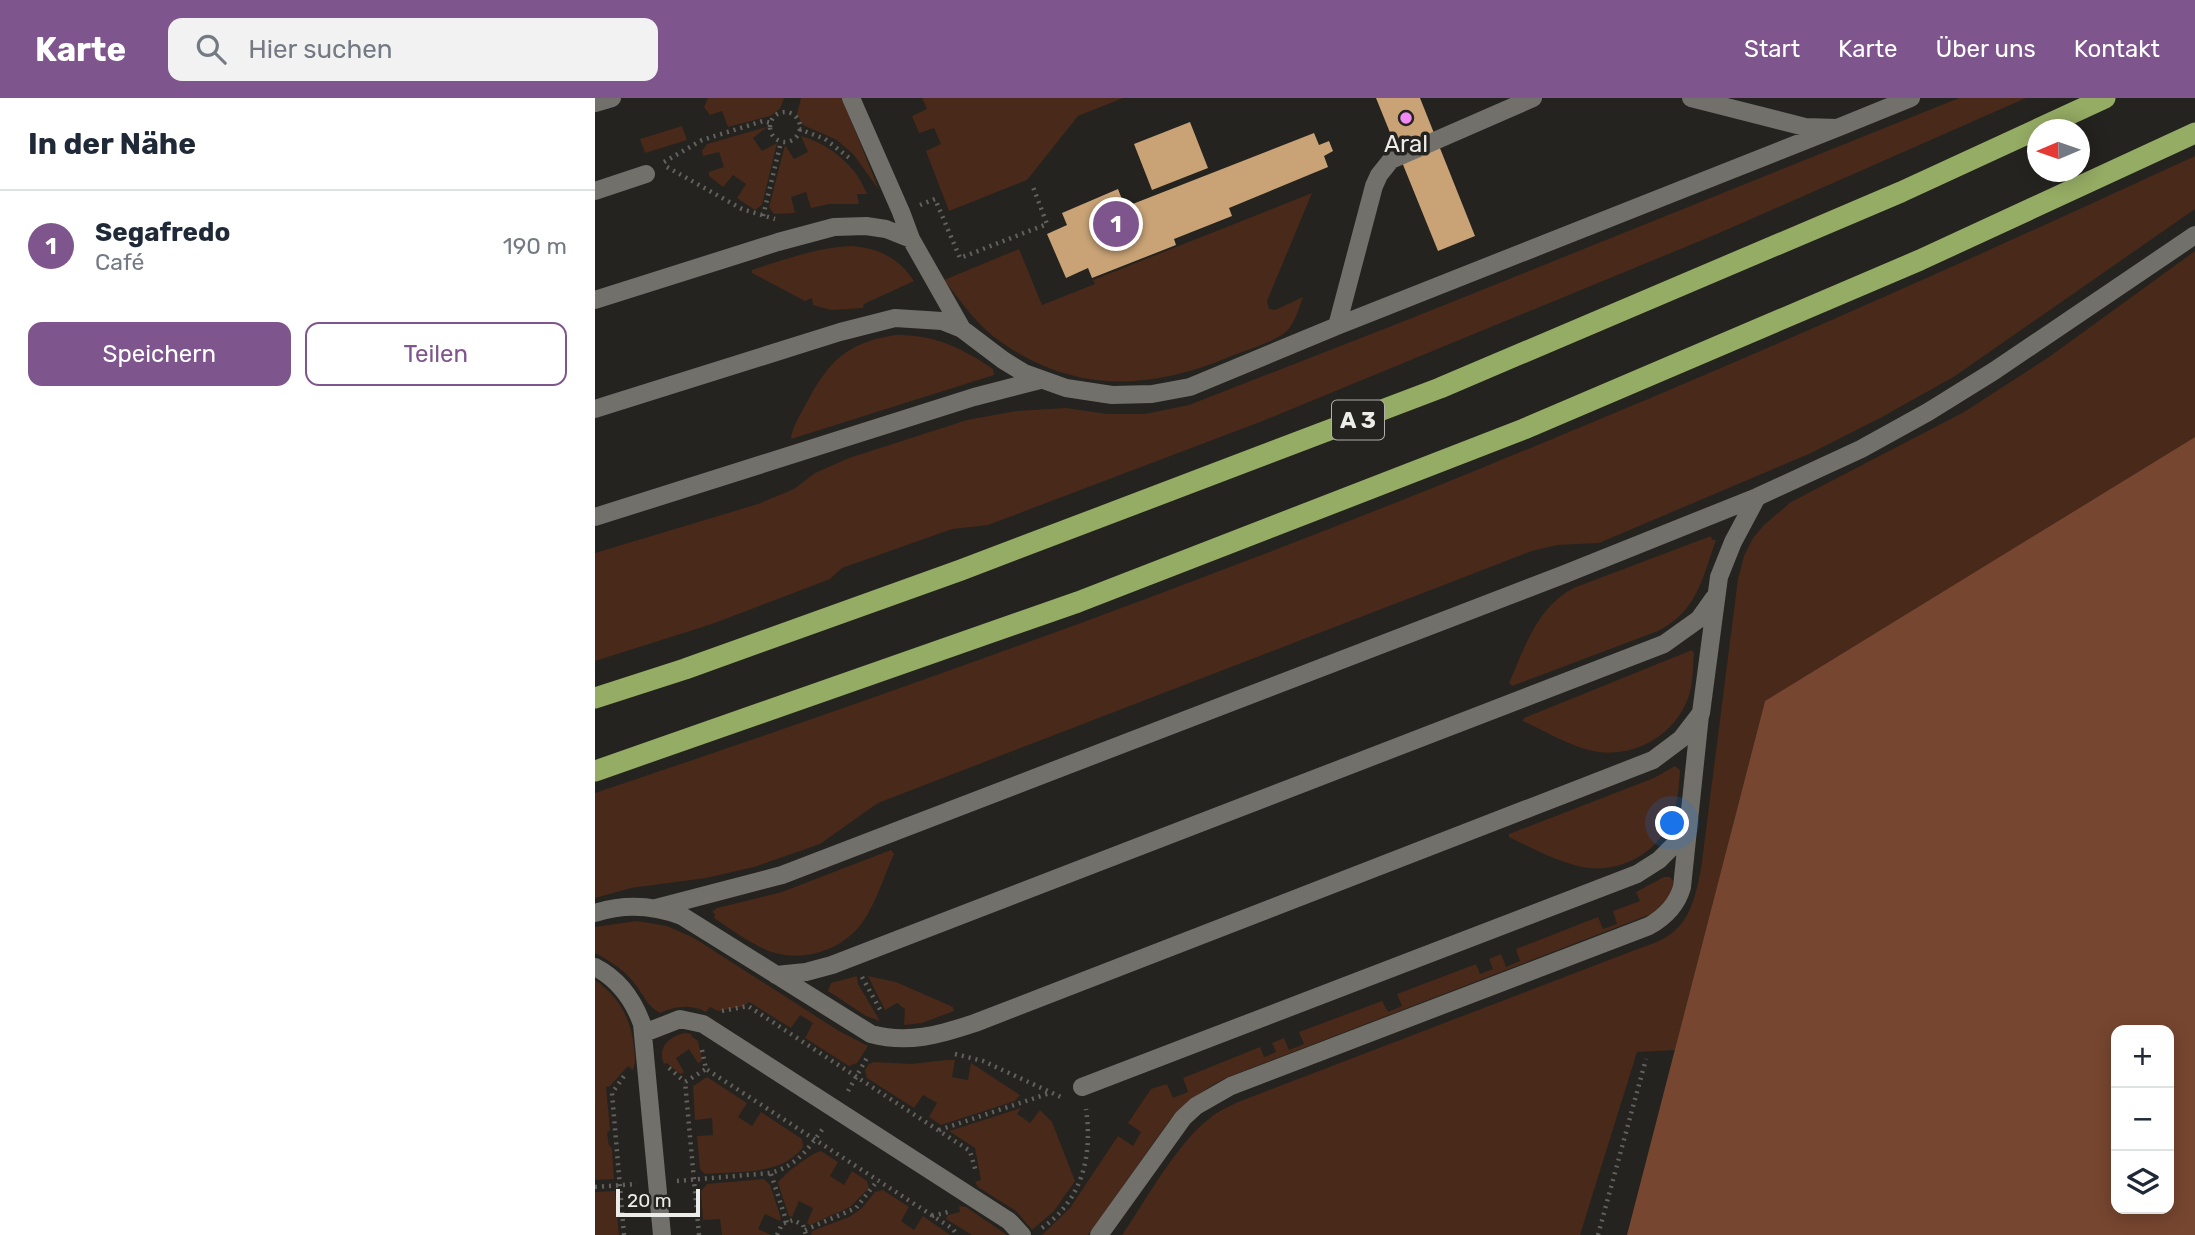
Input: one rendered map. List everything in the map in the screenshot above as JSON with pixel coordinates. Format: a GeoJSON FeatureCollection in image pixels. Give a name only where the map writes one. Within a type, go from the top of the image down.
{"type":"FeatureCollection","features":[{"type":"Feature","properties":{"kind":"highway","name":"A 3"},"geometry":{"type":"LineString","coordinates":[[595,698],[961,570],[1440,388],[1888,197],[2105,98]]}},
{"type":"Feature","properties":{"kind":"highway"},"geometry":{"type":"LineString","coordinates":[[595,771],[1078,602],[1524,429],[1920,260],[2195,133]]}},
{"type":"Feature","properties":{"kind":"lane"},"geometry":{"type":"LineString","coordinates":[[595,103],[612,98]]}},
{"type":"Feature","properties":{"kind":"lane"},"geometry":{"type":"LineString","coordinates":[[851,98],[911,239],[963,328],[1003,360],[1040,380],[1076,390],[1112,395],[1152,394],[1190,387],[1911,98]]}},
{"type":"Feature","properties":{"kind":"lane"},"geometry":{"type":"LineString","coordinates":[[1337,326],[1374,186],[1385,166],[1391,160],[1533,98]]}},
{"type":"Feature","properties":{"kind":"lane"},"geometry":{"type":"LineString","coordinates":[[1691,98],[1805,127],[1837,128]]}},
{"type":"Feature","properties":{"kind":"lane"},"geometry":{"type":"LineString","coordinates":[[595,191],[646,174]]}},
{"type":"Feature","properties":{"kind":"lane"},"geometry":{"type":"LineString","coordinates":[[595,300],[834,227],[866,226],[885,229],[911,239]]}},
{"type":"Feature","properties":{"kind":"lane"},"geometry":{"type":"LineString","coordinates":[[656,908],[782,875],[1565,574],[1757,497],[1861,449],[1928,412],[1994,371],[2195,235]]}},
{"type":"Feature","properties":{"kind":"lane"},"geometry":{"type":"LineString","coordinates":[[595,410],[840,332],[895,318],[928,319],[963,328]]}},
{"type":"Feature","properties":{"kind":"lane"},"geometry":{"type":"LineString","coordinates":[[595,517],[961,401],[1040,380]]}},
{"type":"Feature","properties":{"kind":"lane"},"geometry":{"type":"LineString","coordinates":[[1099,1235],[1172,1132],[1196,1106],[1211,1096],[1657,921],[1671,909],[1680,893],[1716,593],[1724,562],[1757,497]]}},
{"type":"Feature","properties":{"kind":"lane"},"geometry":{"type":"LineString","coordinates":[[776,975],[806,972],[832,965],[1664,644],[1699,619],[1716,593]]}},
{"type":"Feature","properties":{"kind":"lane"},"geometry":{"type":"LineString","coordinates":[[595,913],[630,906],[656,908],[682,916],[871,1034],[909,1039],[942,1034],[1641,766],[1660,756],[1681,739],[1701,713]]}},
{"type":"Feature","properties":{"kind":"lane"},"geometry":{"type":"LineString","coordinates":[[1078,1095],[1637,874],[1659,860],[1688,831]]}},
{"type":"Feature","properties":{"kind":"lane"},"geometry":{"type":"LineString","coordinates":[[595,967],[614,979],[631,999],[644,1033],[662,1235]]}},
{"type":"Feature","properties":{"kind":"lane"},"geometry":{"type":"LineString","coordinates":[[644,1033],[680,1018],[703,1024],[1030,1233]]}},
{"type":"Feature","properties":{"kind":"path"},"geometry":{"type":"LineString","coordinates":[[789,113],[798,121],[798,135],[791,141],[781,142],[771,133],[771,122],[778,114],[789,113]]}},
{"type":"Feature","properties":{"kind":"path"},"geometry":{"type":"LineString","coordinates":[[771,122],[763,121],[702,139],[661,164],[742,209],[763,216],[784,218]]}},
{"type":"Feature","properties":{"kind":"path"},"geometry":{"type":"LineString","coordinates":[[799,129],[837,147],[857,167]]}},
{"type":"Feature","properties":{"kind":"path"},"geometry":{"type":"LineString","coordinates":[[763,216],[781,142]]}},
{"type":"Feature","properties":{"kind":"path"},"geometry":{"type":"LineString","coordinates":[[901,212],[935,198],[960,258],[1047,224],[1033,187]]}},
{"type":"Feature","properties":{"kind":"path"},"geometry":{"type":"LineString","coordinates":[[953,1054],[983,1061],[1051,1093],[1078,1095],[1089,1133],[1083,1173],[1078,1187],[1056,1217],[1030,1233]]}},
{"type":"Feature","properties":{"kind":"path"},"geometry":{"type":"LineString","coordinates":[[867,1059],[874,1057]]}},
{"type":"Feature","properties":{"kind":"path"},"geometry":{"type":"LineString","coordinates":[[1598,1235],[1646,1059]]}},
{"type":"Feature","properties":{"kind":"path"},"geometry":{"type":"LineString","coordinates":[[699,1235],[685,1082],[706,1069]]}},
{"type":"Feature","properties":{"kind":"path"},"geometry":{"type":"LineString","coordinates":[[939,1130],[1051,1093]]}},
{"type":"Feature","properties":{"kind":"path"},"geometry":{"type":"LineString","coordinates":[[770,1173],[787,1223]]}},
{"type":"Feature","properties":{"kind":"path"},"geometry":{"type":"LineString","coordinates":[[777,1235],[782,1224],[793,1220],[803,1225],[806,1233],[844,1215],[856,1208],[878,1180]]}},
{"type":"Feature","properties":{"kind":"path"},"geometry":{"type":"LineString","coordinates":[[595,1187],[658,1182]]}},
{"type":"Feature","properties":{"kind":"path"},"geometry":{"type":"LineString","coordinates":[[932,1216],[953,1229],[957,1235]]}},
{"type":"Feature","properties":{"kind":"shaded area"},"geometry":{"type":"Polygon","coordinates":[[[708,98],[784,98],[780,109],[770,116],[728,127],[722,111],[710,115],[704,107],[708,98]]]}},
{"type":"Feature","properties":{"kind":"shaded area"},"geometry":{"type":"Polygon","coordinates":[[[801,98],[842,98],[879,190],[854,155],[837,140],[803,125],[797,114],[801,98]]]}},
{"type":"Feature","properties":{"kind":"shaded area"},"geometry":{"type":"Polygon","coordinates":[[[922,98],[1123,98],[1078,116],[1027,180],[949,211],[926,151],[941,144],[934,128],[919,133],[912,116],[927,109],[922,98]]]}},
{"type":"Feature","properties":{"kind":"shaded area"},"geometry":{"type":"Polygon","coordinates":[[[1959,98],[2026,98],[1717,234],[1260,422],[988,525],[952,529],[842,568],[830,579],[712,624],[595,661],[595,553],[758,504],[794,489],[815,473],[849,458],[967,420],[1016,411],[1066,408],[1107,414],[1145,414],[1189,405],[1959,98]]]}},
{"type":"Feature","properties":{"kind":"shaded area"},"geometry":{"type":"Polygon","coordinates":[[[682,126],[687,140],[645,153],[640,139],[682,126]]]}},
{"type":"Feature","properties":{"kind":"shaded area"},"geometry":{"type":"Polygon","coordinates":[[[767,127],[753,138],[762,151],[777,143],[762,205],[755,210],[737,198],[746,184],[733,175],[723,187],[709,176],[709,172],[724,167],[719,152],[703,156],[702,151],[707,144],[767,127]]]}},
{"type":"Feature","properties":{"kind":"shaded area"},"geometry":{"type":"Polygon","coordinates":[[[801,136],[822,144],[849,165],[867,194],[857,194],[859,204],[829,204],[811,208],[806,192],[791,197],[795,213],[774,214],[769,207],[785,145],[794,159],[808,152],[801,136]]]}},
{"type":"Feature","properties":{"kind":"shaded area"},"geometry":{"type":"Polygon","coordinates":[[[2195,156],[2195,209],[1955,376],[1811,453],[1599,543],[1557,545],[1532,551],[878,803],[820,844],[754,867],[706,878],[631,888],[595,898],[595,793],[1045,636],[1379,509],[1756,353],[2195,156]]]}},
{"type":"Feature","properties":{"kind":"shaded area"},"geometry":{"type":"Polygon","coordinates":[[[1312,193],[1267,301],[1269,309],[1275,310],[1303,297],[1295,319],[1287,331],[1259,346],[1168,376],[1137,381],[1108,381],[1078,377],[1049,368],[1021,355],[993,336],[973,317],[944,280],[1019,249],[1042,305],[1095,284],[1093,280],[1312,193]]]}},
{"type":"Feature","properties":{"kind":"shaded area"},"geometry":{"type":"Polygon","coordinates":[[[854,246],[889,256],[914,281],[864,304],[863,308],[831,310],[813,305],[812,298],[805,301],[752,273],[752,270],[802,254],[854,246]]]}},
{"type":"Feature","properties":{"kind":"shaded area"},"geometry":{"type":"Polygon","coordinates":[[[2195,251],[2195,437],[1765,701],[1675,1050],[1637,1052],[1580,1235],[1122,1235],[1185,1142],[1220,1111],[1655,943],[1674,931],[1691,907],[1701,869],[1738,579],[1744,556],[1753,538],[1791,502],[1964,412],[2049,357],[2195,251]]]}},
{"type":"Feature","properties":{"kind":"shaded area"},"geometry":{"type":"Polygon","coordinates":[[[895,335],[922,337],[947,344],[993,369],[994,375],[791,439],[814,389],[840,357],[864,343],[895,335]]]}},
{"type":"Feature","properties":{"kind":"shaded area"},"geometry":{"type":"Polygon","coordinates":[[[2195,437],[2195,1235],[1627,1235],[1765,701],[2195,437]]]}},
{"type":"Feature","properties":{"kind":"shaded area"},"geometry":{"type":"Polygon","coordinates":[[[1711,536],[1712,540],[1716,540],[1697,592],[1671,623],[1658,631],[1512,686],[1509,683],[1534,628],[1551,605],[1563,595],[1576,587],[1711,536]]]}},
{"type":"Feature","properties":{"kind":"shaded area"},"geometry":{"type":"Polygon","coordinates":[[[1692,650],[1692,683],[1685,706],[1667,730],[1642,746],[1598,752],[1570,743],[1523,721],[1524,718],[1692,650]]]}},
{"type":"Feature","properties":{"kind":"shaded area"},"geometry":{"type":"Polygon","coordinates":[[[1675,766],[1680,770],[1672,818],[1656,843],[1632,861],[1618,866],[1589,868],[1557,860],[1509,837],[1509,834],[1654,778],[1675,766]]]}},
{"type":"Feature","properties":{"kind":"shaded area"},"geometry":{"type":"Polygon","coordinates":[[[891,850],[894,854],[876,898],[862,923],[852,934],[829,949],[801,955],[773,952],[760,947],[714,918],[715,914],[712,912],[717,908],[782,892],[891,850]]]}},
{"type":"Feature","properties":{"kind":"shaded area"},"geometry":{"type":"Polygon","coordinates":[[[1664,877],[1670,877],[1673,881],[1671,891],[1664,904],[1651,914],[1228,1077],[1211,1086],[1169,1121],[1088,1235],[1042,1235],[1070,1208],[1118,1136],[1133,1146],[1141,1132],[1128,1123],[1151,1089],[1167,1084],[1173,1098],[1188,1092],[1183,1078],[1260,1047],[1264,1057],[1276,1052],[1272,1043],[1284,1038],[1289,1050],[1304,1044],[1299,1032],[1382,1001],[1388,1012],[1402,1006],[1397,994],[1476,964],[1480,974],[1493,969],[1489,959],[1501,954],[1506,967],[1520,961],[1516,949],[1598,917],[1603,929],[1617,924],[1613,911],[1640,901],[1636,892],[1664,877]]]}},
{"type":"Feature","properties":{"kind":"shaded area"},"geometry":{"type":"Polygon","coordinates":[[[637,921],[667,926],[694,938],[839,1031],[868,1046],[857,1063],[849,1066],[805,1038],[813,1023],[800,1015],[791,1028],[749,1002],[744,1006],[718,1011],[710,1007],[706,1012],[683,1007],[660,1013],[649,1004],[627,974],[595,953],[595,927],[637,921]]]}},
{"type":"Feature","properties":{"kind":"shaded area"},"geometry":{"type":"Polygon","coordinates":[[[857,976],[858,984],[880,1021],[866,1016],[828,991],[831,983],[857,976]]]}},
{"type":"Feature","properties":{"kind":"shaded area"},"geometry":{"type":"Polygon","coordinates":[[[868,976],[896,982],[953,1007],[954,1011],[922,1023],[904,1025],[905,1009],[897,1003],[885,1010],[868,976]]]}},
{"type":"Feature","properties":{"kind":"shaded area"},"geometry":{"type":"Polygon","coordinates":[[[595,980],[617,1001],[627,1018],[635,1064],[633,1070],[628,1066],[606,1087],[610,1130],[607,1133],[612,1148],[614,1179],[595,1180],[595,980]]]}},
{"type":"Feature","properties":{"kind":"shaded area"},"geometry":{"type":"Polygon","coordinates":[[[685,1033],[692,1034],[698,1041],[702,1061],[698,1063],[689,1049],[676,1058],[684,1072],[680,1074],[667,1063],[664,1064],[662,1053],[669,1040],[685,1033]]]}},
{"type":"Feature","properties":{"kind":"shaded area"},"geometry":{"type":"Polygon","coordinates":[[[955,1060],[952,1077],[968,1080],[971,1063],[1020,1095],[1015,1101],[941,1125],[929,1117],[937,1103],[923,1095],[914,1108],[867,1078],[865,1070],[874,1062],[911,1064],[955,1060]]]}},
{"type":"Feature","properties":{"kind":"shaded area"},"geometry":{"type":"Polygon","coordinates":[[[707,1077],[747,1103],[738,1117],[752,1126],[761,1112],[802,1139],[803,1147],[783,1163],[771,1167],[745,1172],[705,1174],[700,1169],[697,1136],[713,1135],[712,1118],[695,1120],[693,1086],[707,1077]]]}},
{"type":"Feature","properties":{"kind":"shaded area"},"geometry":{"type":"Polygon","coordinates":[[[1021,1108],[1017,1114],[1030,1123],[1040,1110],[1052,1122],[1075,1181],[1054,1211],[1032,1230],[1016,1211],[978,1187],[975,1182],[981,1180],[975,1148],[949,1131],[1021,1108]]]}},
{"type":"Feature","properties":{"kind":"shaded area"},"geometry":{"type":"Polygon","coordinates":[[[821,1151],[838,1162],[830,1176],[844,1185],[852,1171],[867,1181],[869,1188],[850,1207],[810,1225],[807,1223],[813,1208],[799,1201],[792,1217],[789,1216],[778,1183],[798,1164],[821,1151]]]}},
{"type":"Feature","properties":{"kind":"shaded area"},"geometry":{"type":"Polygon","coordinates":[[[764,1179],[770,1185],[781,1218],[780,1221],[765,1214],[758,1229],[771,1235],[722,1235],[720,1219],[703,1220],[701,1191],[707,1184],[764,1179]]]}},
{"type":"Feature","properties":{"kind":"shaded area"},"geometry":{"type":"Polygon","coordinates":[[[883,1190],[909,1207],[901,1221],[914,1230],[923,1216],[950,1235],[811,1235],[812,1231],[849,1217],[862,1208],[875,1192],[883,1190]]]}},
{"type":"Feature","properties":{"kind":"shaded area"},"geometry":{"type":"Polygon","coordinates":[[[615,1191],[619,1235],[595,1235],[595,1192],[615,1191]]]}},
{"type":"Feature","properties":{"kind":"shaded area"},"geometry":{"type":"Polygon","coordinates":[[[959,1206],[966,1207],[1007,1235],[972,1235],[946,1219],[948,1215],[960,1212],[959,1206]]]}},
{"type":"Feature","properties":{"kind":"building"},"geometry":{"type":"Polygon","coordinates":[[[1376,98],[1420,98],[1475,236],[1438,251],[1376,98]]]}},
{"type":"Feature","properties":{"kind":"building"},"geometry":{"type":"Polygon","coordinates":[[[1190,122],[1208,168],[1152,190],[1134,144],[1190,122]]]}},
{"type":"Feature","properties":{"kind":"building"},"geometry":{"type":"Polygon","coordinates":[[[1314,133],[1319,145],[1329,141],[1333,151],[1324,156],[1328,167],[1229,208],[1232,216],[1174,239],[1176,245],[1092,278],[1088,268],[1066,278],[1047,234],[1067,225],[1062,213],[1118,189],[1125,207],[1314,133]]]}},
{"type":"Feature","properties":{"kind":"place","name":"Aral"},"geometry":{"type":"Point","coordinates":[1406,118]}},
{"type":"Feature","properties":{"kind":"place","name":"Segafredo"},"geometry":{"type":"Point","coordinates":[1116,224]}}]}
